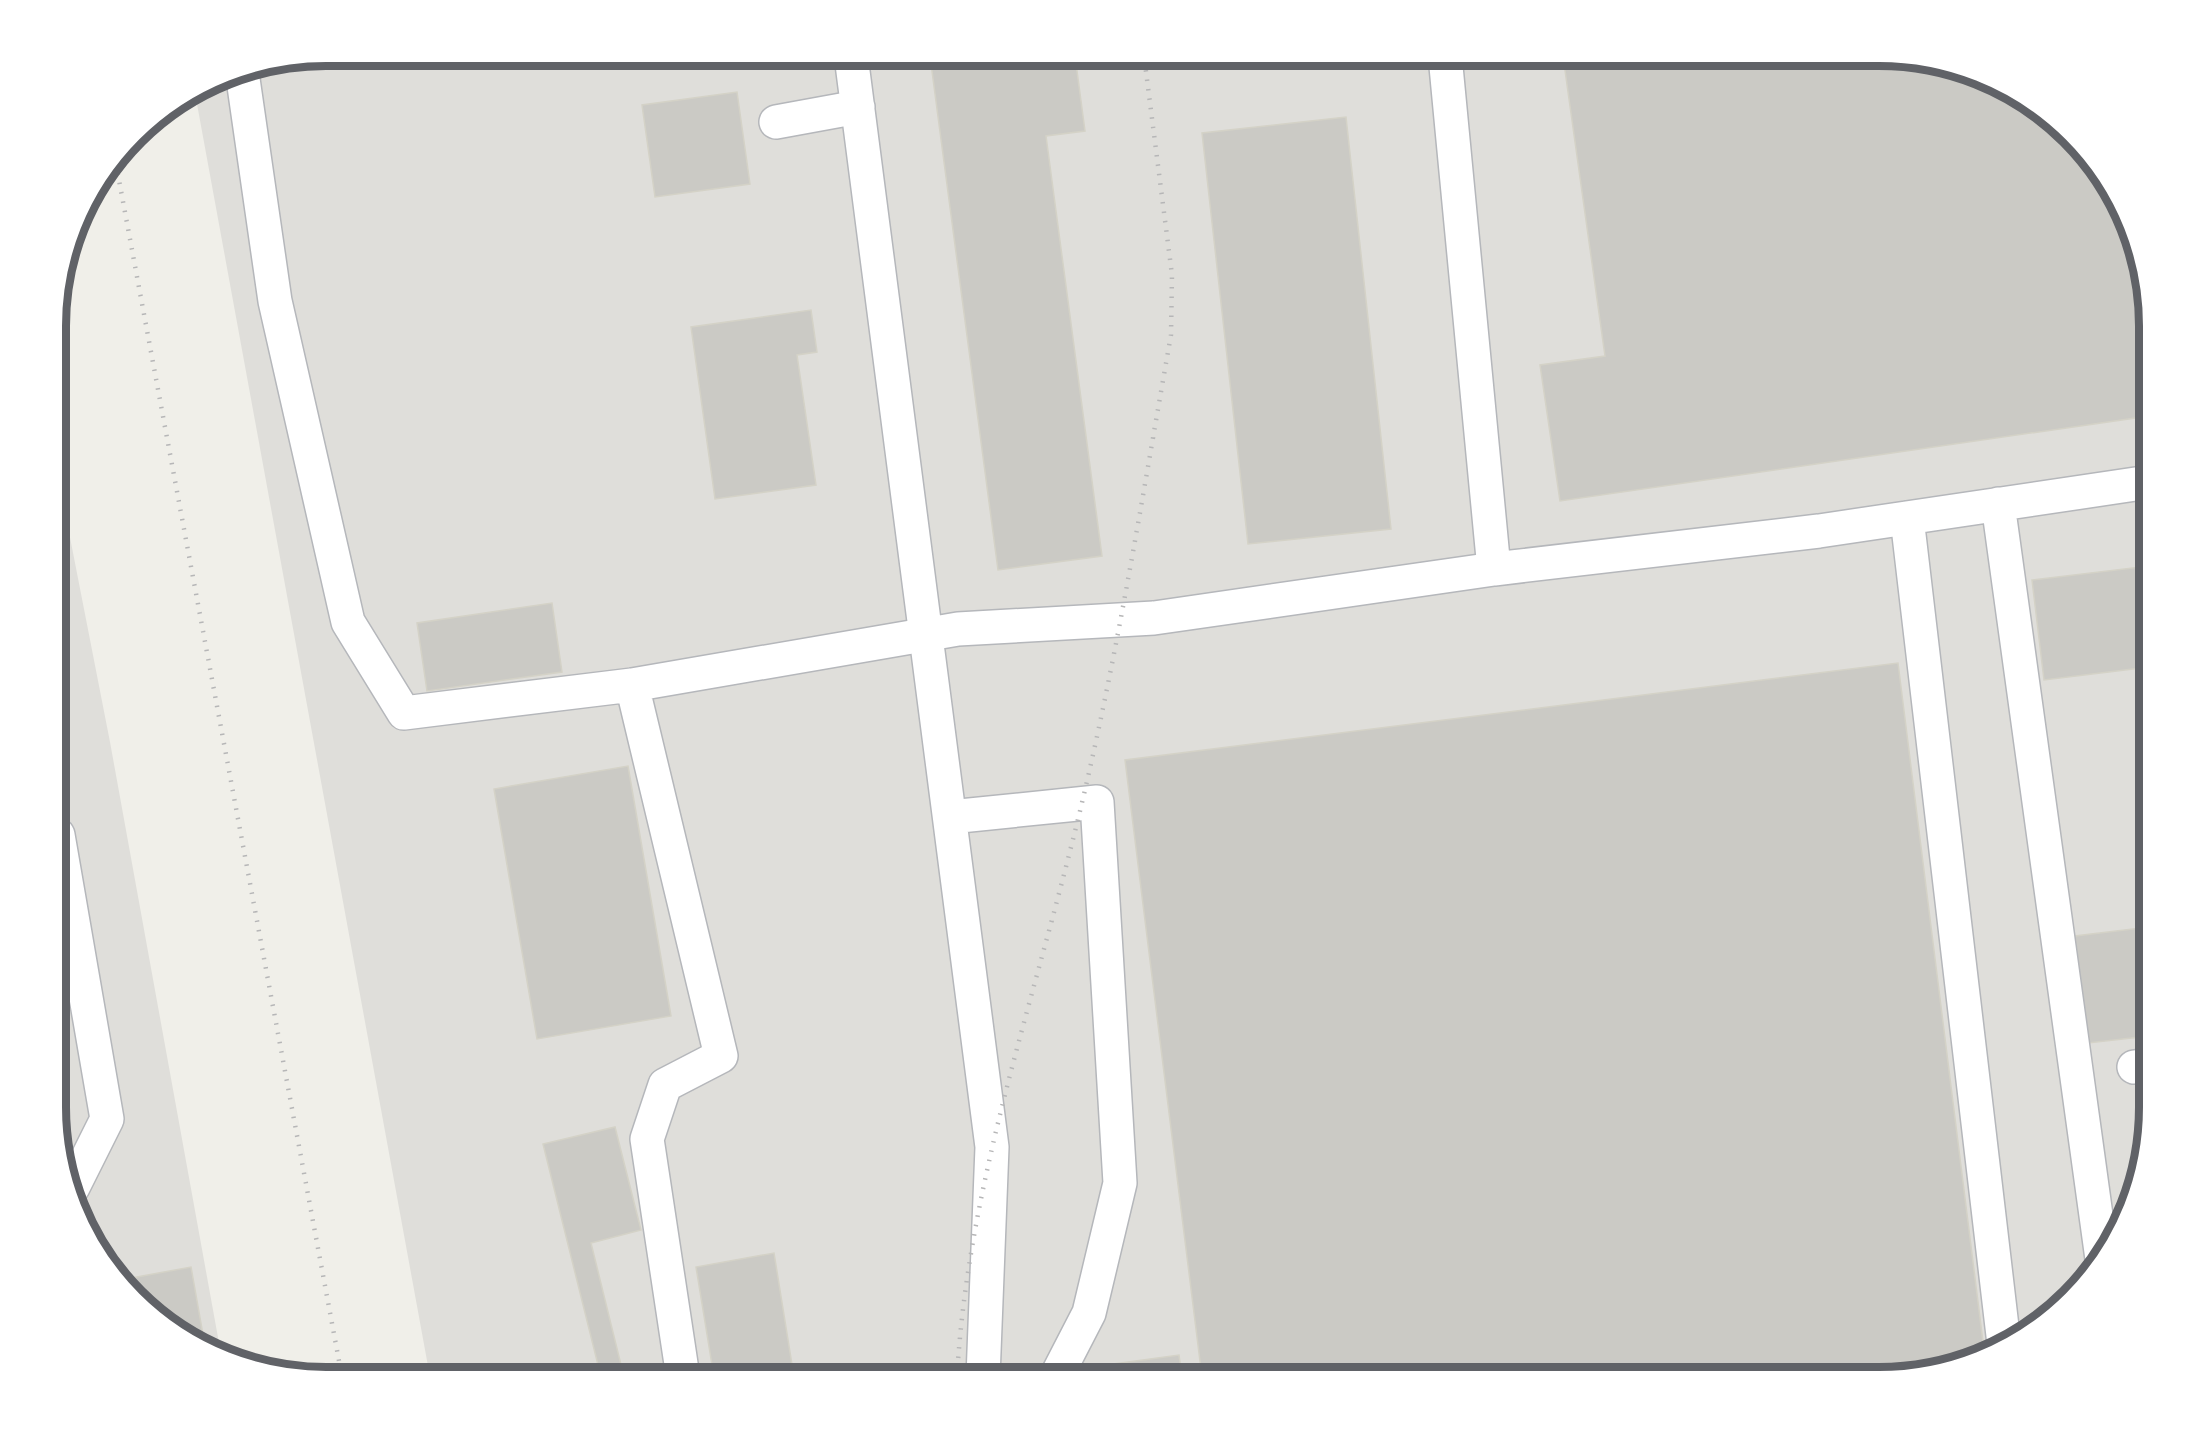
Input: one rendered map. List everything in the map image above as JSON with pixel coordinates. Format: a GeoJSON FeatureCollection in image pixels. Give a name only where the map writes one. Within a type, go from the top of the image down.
{"type":"FeatureCollection","features":[{"type":"Feature","properties":{"kind":"lane"},"geometry":{"type":"LineString","coordinates":[[852,66],[992,1147],[983,1367]]}},
{"type":"Feature","properties":{"kind":"lane"},"geometry":{"type":"LineString","coordinates":[[1446,66],[1494,569]]}},
{"type":"Feature","properties":{"kind":"lane"},"geometry":{"type":"LineString","coordinates":[[243,80],[274,301],[348,622],[404,713],[632,685],[958,630],[1154,618],[1494,569],[1819,531],[2139,483]]}},
{"type":"Feature","properties":{"kind":"lane"},"geometry":{"type":"LineString","coordinates":[[776,122],[858,107]]}},
{"type":"Feature","properties":{"kind":"lane"},"geometry":{"type":"LineString","coordinates":[[1998,504],[2100,1243]]}},
{"type":"Feature","properties":{"kind":"lane"},"geometry":{"type":"LineString","coordinates":[[1907,518],[2003,1335]]}},
{"type":"Feature","properties":{"kind":"lane"},"geometry":{"type":"LineString","coordinates":[[632,685],[721,1056],[665,1085],[647,1139],[681,1367]]}},
{"type":"Feature","properties":{"kind":"lane"},"geometry":{"type":"LineString","coordinates":[[950,817],[1097,802],[1120,1183],[1089,1313],[1061,1367]]}},
{"type":"Feature","properties":{"kind":"lane"},"geometry":{"type":"LineString","coordinates":[[66,881],[107,1119],[77,1180]]}},
{"type":"Feature","properties":{"kind":"shaded area"},"geometry":{"type":"Polygon","coordinates":[[[326,66],[1879,66],[1930,71],[1962,80],[1994,93],[2037,120],[2063,142],[2085,168],[2112,211],[2125,243],[2137,292],[2139,326],[2139,1107],[2134,1158],[2125,1190],[2112,1222],[2085,1265],[2063,1291],[2037,1313],[1994,1340],[1962,1353],[1913,1365],[1879,1367],[428,1367],[196,101],[227,86],[259,75],[292,68],[326,66]]]}},
{"type":"Feature","properties":{"kind":"shaded area"},"geometry":{"type":"Polygon","coordinates":[[[66,517],[110,742],[219,1344],[196,1332],[168,1313],[142,1291],[120,1265],[93,1222],[80,1190],[71,1158],[66,1107],[66,517]]]}},
{"type":"Feature","properties":{"kind":"building"},"geometry":{"type":"Polygon","coordinates":[[[931,66],[1076,66],[1085,131],[1046,136],[1102,556],[998,570],[931,66]]]}},
{"type":"Feature","properties":{"kind":"building"},"geometry":{"type":"Polygon","coordinates":[[[1564,66],[1879,66],[1913,68],[1962,80],[2009,101],[2063,142],[2095,182],[2119,227],[2134,275],[2139,326],[2139,417],[1560,501],[1540,365],[1605,356],[1564,66]]]}},
{"type":"Feature","properties":{"kind":"building"},"geometry":{"type":"Polygon","coordinates":[[[737,92],[750,184],[655,197],[642,105],[737,92]]]}},
{"type":"Feature","properties":{"kind":"building"},"geometry":{"type":"Polygon","coordinates":[[[1346,117],[1391,529],[1248,544],[1202,133],[1346,117]]]}},
{"type":"Feature","properties":{"kind":"building"},"geometry":{"type":"Polygon","coordinates":[[[811,310],[817,352],[797,355],[816,485],[715,499],[691,327],[811,310]]]}},
{"type":"Feature","properties":{"kind":"building"},"geometry":{"type":"Polygon","coordinates":[[[2139,567],[2139,668],[2044,680],[2032,580],[2139,567]]]}},
{"type":"Feature","properties":{"kind":"building"},"geometry":{"type":"Polygon","coordinates":[[[552,603],[562,672],[427,691],[417,623],[552,603]]]}},
{"type":"Feature","properties":{"kind":"building"},"geometry":{"type":"Polygon","coordinates":[[[1898,663],[1983,1345],[1930,1362],[1879,1367],[1201,1367],[1125,760],[1898,663]]]}},
{"type":"Feature","properties":{"kind":"building"},"geometry":{"type":"Polygon","coordinates":[[[628,766],[671,1016],[537,1039],[494,789],[628,766]]]}},
{"type":"Feature","properties":{"kind":"building"},"geometry":{"type":"Polygon","coordinates":[[[2139,928],[2139,1037],[2088,1043],[2075,936],[2139,928]]]}},
{"type":"Feature","properties":{"kind":"building"},"geometry":{"type":"Polygon","coordinates":[[[615,1127],[641,1230],[591,1243],[622,1367],[599,1367],[543,1144],[615,1127]]]}},
{"type":"Feature","properties":{"kind":"building"},"geometry":{"type":"Polygon","coordinates":[[[774,1253],[792,1367],[712,1367],[696,1267],[774,1253]]]}},
{"type":"Feature","properties":{"kind":"building"},"geometry":{"type":"Polygon","coordinates":[[[191,1267],[203,1336],[168,1313],[142,1291],[131,1278],[191,1267]]]}},
{"type":"Feature","properties":{"kind":"building"},"geometry":{"type":"Polygon","coordinates":[[[1179,1355],[1181,1367],[1092,1367],[1179,1355]]]}},
{"type":"Feature","properties":{"kind":"railway"},"geometry":{"type":"LineString","coordinates":[[958,1367],[963,1310],[985,1179],[1085,791],[1125,596],[1171,335],[1172,275],[1145,66]]}},
{"type":"Feature","properties":{"kind":"railway"},"geometry":{"type":"LineString","coordinates":[[117,172],[340,1367]]}}]}
